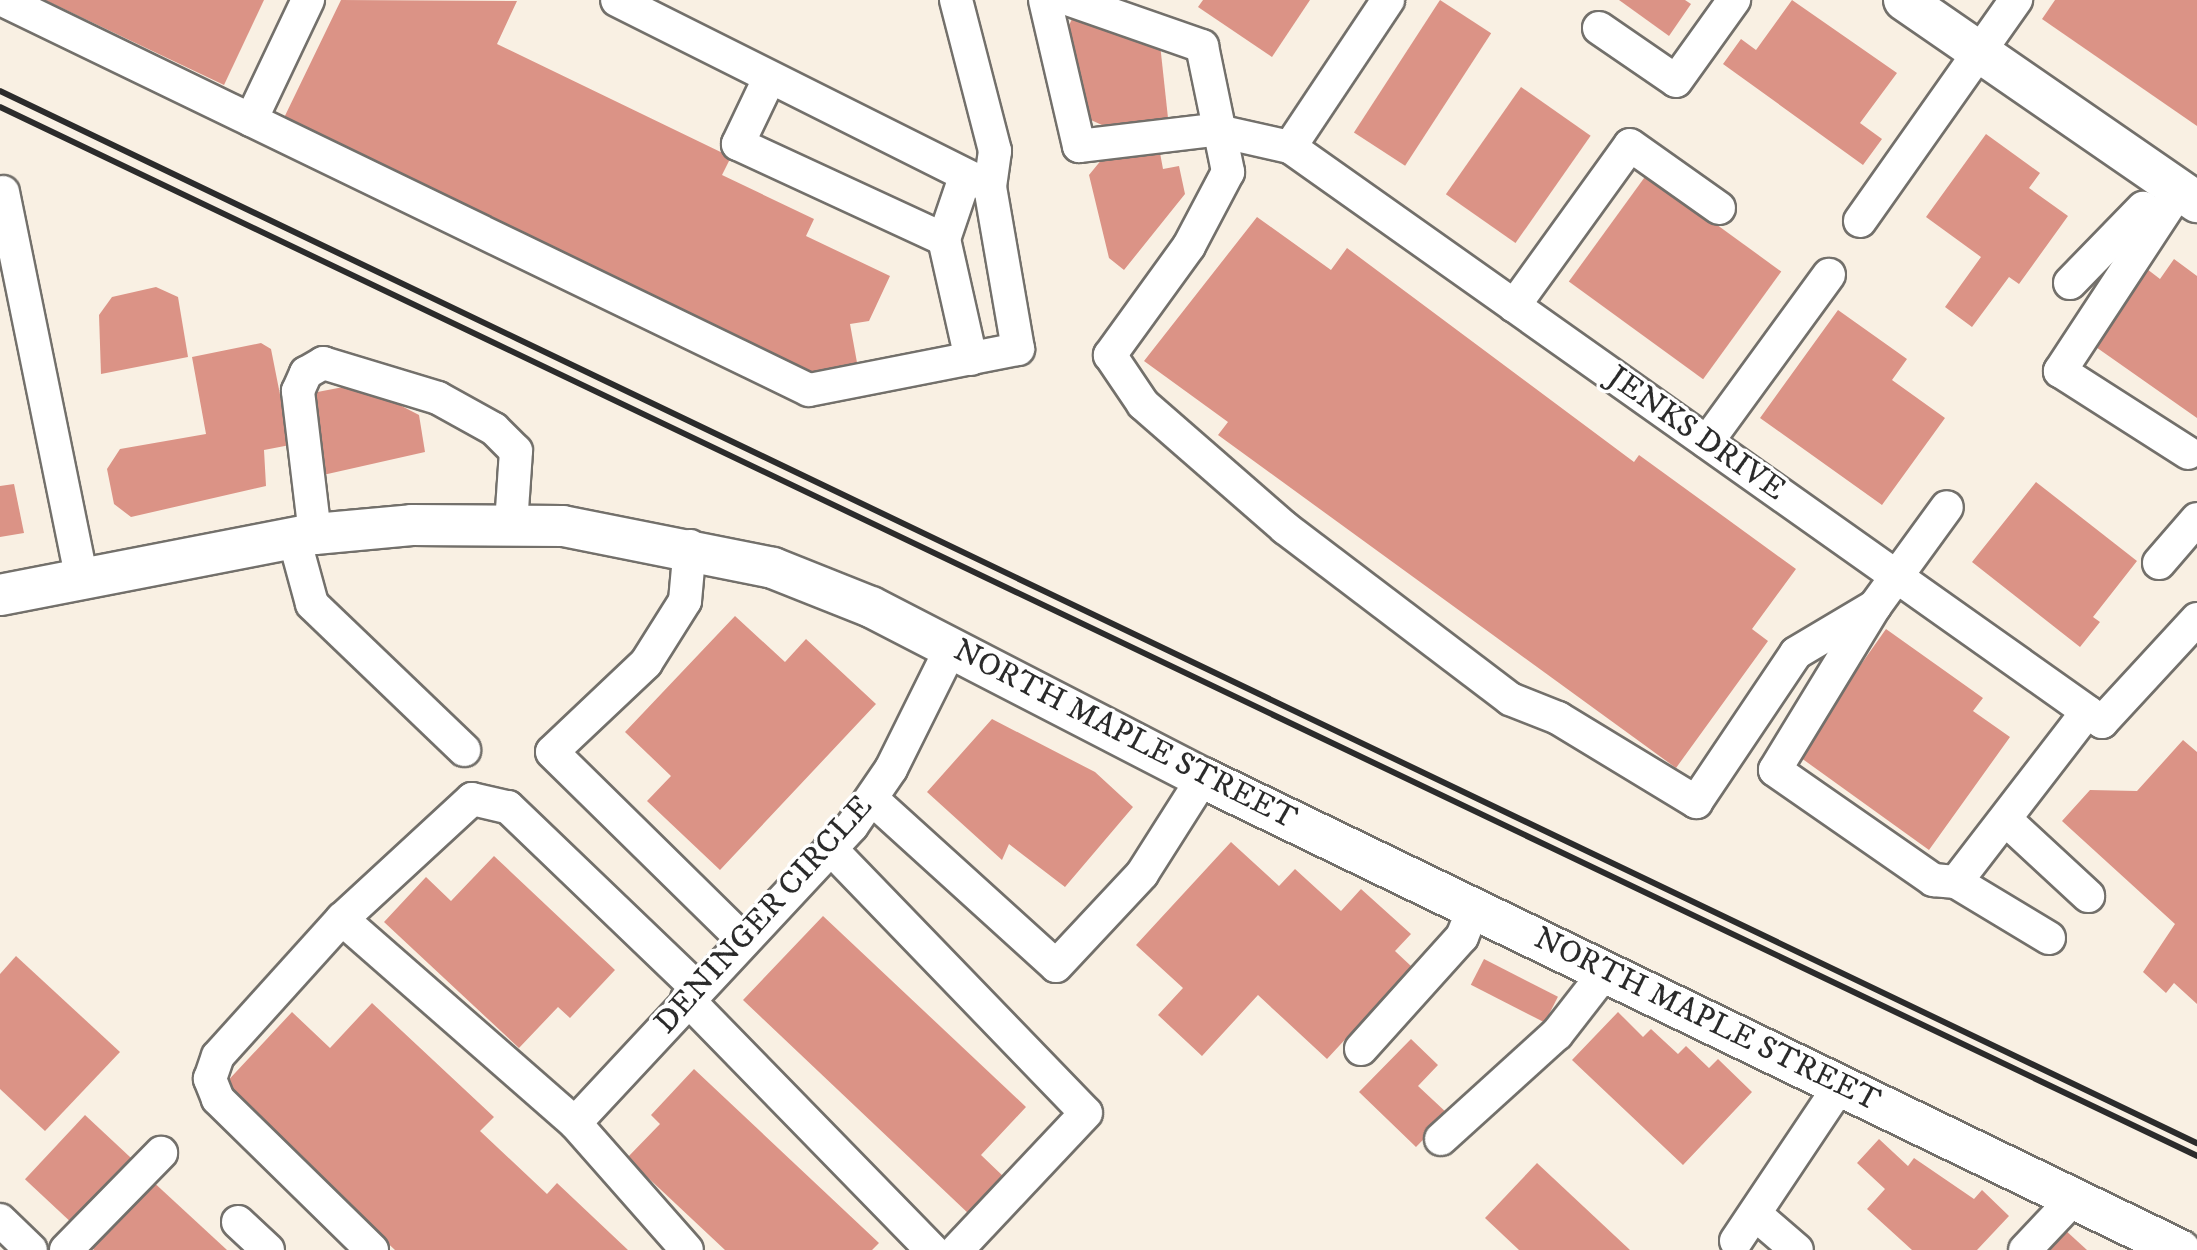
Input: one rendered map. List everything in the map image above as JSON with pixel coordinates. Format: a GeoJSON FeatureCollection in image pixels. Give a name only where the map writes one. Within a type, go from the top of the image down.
{"type":"FeatureCollection","features":[{"type":"Feature","properties":{"kind":"main road"},"geometry":{"type":"LineString","coordinates":[[1904,0],[2180,190]]}},
{"type":"Feature","properties":{"kind":"main road","name":"NORTH MAPLE STREET"},"geometry":{"type":"LineString","coordinates":[[0,595],[304,536],[511,524],[690,546],[773,568],[951,648],[1203,778],[2076,1196],[2180,1250]]}},
{"type":"Feature","properties":{"kind":"street"},"geometry":{"type":"LineString","coordinates":[[3,0],[809,390],[1018,349],[977,184],[768,81],[617,0]]}},
{"type":"Feature","properties":{"kind":"street"},"geometry":{"type":"LineString","coordinates":[[251,120],[308,0]]}},
{"type":"Feature","properties":{"kind":"street"},"geometry":{"type":"LineString","coordinates":[[956,0],[995,151],[944,239],[971,359]]}},
{"type":"Feature","properties":{"kind":"street"},"geometry":{"type":"LineString","coordinates":[[1045,0],[1079,146],[1214,130],[1290,147],[1388,0]]}},
{"type":"Feature","properties":{"kind":"street"},"geometry":{"type":"LineString","coordinates":[[1070,0],[1202,46],[1214,130],[1228,172],[1189,246],[1110,355],[1143,404],[1239,488],[1477,679],[1696,802],[1796,653],[1875,606]]}},
{"type":"Feature","properties":{"kind":"street"},"geometry":{"type":"LineString","coordinates":[[1599,28],[1676,81],[1734,0]]}},
{"type":"Feature","properties":{"kind":"street"},"geometry":{"type":"LineString","coordinates":[[1860,221],[1982,55],[2016,0]]}},
{"type":"Feature","properties":{"kind":"street"},"geometry":{"type":"LineString","coordinates":[[768,81],[738,144],[944,239]]}},
{"type":"Feature","properties":{"kind":"street"},"geometry":{"type":"LineString","coordinates":[[1514,306],[1630,145],[1719,208]]}},
{"type":"Feature","properties":{"kind":"street","name":"JENKS DRIVE"},"geometry":{"type":"LineString","coordinates":[[1290,147],[2095,717]]}},
{"type":"Feature","properties":{"kind":"street"},"geometry":{"type":"LineString","coordinates":[[2070,283],[2180,190]]}},
{"type":"Feature","properties":{"kind":"street"},"geometry":{"type":"LineString","coordinates":[[2180,190],[2060,371],[2188,453]]}},
{"type":"Feature","properties":{"kind":"street"},"geometry":{"type":"LineString","coordinates":[[3,192],[32,312],[82,579]]}},
{"type":"Feature","properties":{"kind":"street"},"geometry":{"type":"LineString","coordinates":[[1707,442],[1829,275]]}},
{"type":"Feature","properties":{"kind":"street"},"geometry":{"type":"LineString","coordinates":[[0,291],[32,312]]}},
{"type":"Feature","properties":{"kind":"street"},"geometry":{"type":"LineString","coordinates":[[464,750],[312,604],[304,536],[298,391],[306,373],[323,363],[438,398],[494,429],[516,451],[511,524]]}},
{"type":"Feature","properties":{"kind":"street"},"geometry":{"type":"LineString","coordinates":[[1947,507],[1875,606],[1775,770],[1933,880],[1956,882],[2049,938]]}},
{"type":"Feature","properties":{"kind":"street"},"geometry":{"type":"LineString","coordinates":[[2159,563],[2197,519]]}},
{"type":"Feature","properties":{"kind":"street"},"geometry":{"type":"LineString","coordinates":[[690,546],[685,601],[646,663],[552,752],[742,939]]}},
{"type":"Feature","properties":{"kind":"street"},"geometry":{"type":"LineString","coordinates":[[1956,882],[2095,717],[2197,619]]}},
{"type":"Feature","properties":{"kind":"street","name":"DENINGER CIRCLE"},"geometry":{"type":"LineString","coordinates":[[575,1123],[872,799],[951,648]]}},
{"type":"Feature","properties":{"kind":"street"},"geometry":{"type":"LineString","coordinates":[[872,799],[1056,966],[1142,874],[1203,778]]}},
{"type":"Feature","properties":{"kind":"street"},"geometry":{"type":"LineString","coordinates":[[372,1250],[218,1099],[210,1079],[218,1056],[342,919],[472,799],[490,800],[508,807],[692,993],[932,1250]]}},
{"type":"Feature","properties":{"kind":"street"},"geometry":{"type":"LineString","coordinates":[[2006,820],[2088,896]]}},
{"type":"Feature","properties":{"kind":"street"},"geometry":{"type":"LineString","coordinates":[[830,848],[1086,1113],[957,1250]]}},
{"type":"Feature","properties":{"kind":"street"},"geometry":{"type":"LineString","coordinates":[[1361,1049],[1462,937],[1474,907]]}},
{"type":"Feature","properties":{"kind":"street"},"geometry":{"type":"LineString","coordinates":[[342,919],[575,1123],[687,1250]]}},
{"type":"Feature","properties":{"kind":"street"},"geometry":{"type":"LineString","coordinates":[[1441,1139],[1557,1034],[1606,971]]}},
{"type":"Feature","properties":{"kind":"street"},"geometry":{"type":"LineString","coordinates":[[1736,1241],[1841,1084]]}},
{"type":"Feature","properties":{"kind":"street"},"geometry":{"type":"LineString","coordinates":[[66,1250],[161,1153]]}},
{"type":"Feature","properties":{"kind":"street"},"geometry":{"type":"LineString","coordinates":[[2025,1250],[2076,1196]]}},
{"type":"Feature","properties":{"kind":"street"},"geometry":{"type":"LineString","coordinates":[[1755,1214],[1797,1250]]}},
{"type":"Feature","properties":{"kind":"street"},"geometry":{"type":"LineString","coordinates":[[0,1220],[31,1250]]}},
{"type":"Feature","properties":{"kind":"street"},"geometry":{"type":"LineString","coordinates":[[238,1222],[268,1250]]}},
{"type":"Feature","properties":{"kind":"building"},"geometry":{"type":"Polygon","coordinates":[[[45,0],[264,0],[224,85],[45,0]]]}},
{"type":"Feature","properties":{"kind":"building"},"geometry":{"type":"Polygon","coordinates":[[[341,0],[517,1],[497,44],[731,157],[722,175],[814,219],[806,236],[890,276],[869,321],[850,324],[858,368],[806,376],[281,124],[341,0]]]}},
{"type":"Feature","properties":{"kind":"building"},"geometry":{"type":"Polygon","coordinates":[[[1203,0],[1310,0],[1272,57],[1198,7],[1203,0]]]}},
{"type":"Feature","properties":{"kind":"building"},"geometry":{"type":"Polygon","coordinates":[[[1440,0],[1491,33],[1405,166],[1354,133],[1440,0]]]}},
{"type":"Feature","properties":{"kind":"building"},"geometry":{"type":"Polygon","coordinates":[[[1619,0],[1685,0],[1691,4],[1669,36],[1619,0]]]}},
{"type":"Feature","properties":{"kind":"building"},"geometry":{"type":"Polygon","coordinates":[[[1792,0],[1897,73],[1860,123],[1882,139],[1863,165],[1723,64],[1741,39],[1756,50],[1792,0]]]}},
{"type":"Feature","properties":{"kind":"building"},"geometry":{"type":"Polygon","coordinates":[[[2055,0],[2197,0],[2197,126],[2042,19],[2055,0]]]}},
{"type":"Feature","properties":{"kind":"building"},"geometry":{"type":"Polygon","coordinates":[[[1077,8],[1160,44],[1168,118],[1102,125],[1073,112],[1065,34],[1077,8]]]}},
{"type":"Feature","properties":{"kind":"building"},"geometry":{"type":"Polygon","coordinates":[[[1521,87],[1591,136],[1515,243],[1446,194],[1521,87]]]}},
{"type":"Feature","properties":{"kind":"building"},"geometry":{"type":"Polygon","coordinates":[[[1986,134],[2040,173],[2029,188],[2068,216],[2019,284],[2009,277],[1972,327],[1945,307],[1981,257],[1926,217],[1986,134]]]}},
{"type":"Feature","properties":{"kind":"building"},"geometry":{"type":"Polygon","coordinates":[[[1158,142],[1163,169],[1179,166],[1185,194],[1124,270],[1109,258],[1089,175],[1107,153],[1158,142]]]}},
{"type":"Feature","properties":{"kind":"building"},"geometry":{"type":"Polygon","coordinates":[[[1647,174],[1781,272],[1703,379],[1569,282],[1647,174]]]}},
{"type":"Feature","properties":{"kind":"building"},"geometry":{"type":"Polygon","coordinates":[[[1257,217],[1331,270],[1347,248],[1634,462],[1639,455],[1796,569],[1752,629],[1768,641],[1676,768],[1218,435],[1228,422],[1144,361],[1257,217]]]}},
{"type":"Feature","properties":{"kind":"building"},"geometry":{"type":"Polygon","coordinates":[[[2174,259],[2197,276],[2197,418],[2093,345],[2147,269],[2160,279],[2174,259]]]}},
{"type":"Feature","properties":{"kind":"building"},"geometry":{"type":"Polygon","coordinates":[[[156,287],[178,297],[188,357],[101,374],[99,315],[112,297],[156,287]]]}},
{"type":"Feature","properties":{"kind":"building"},"geometry":{"type":"Polygon","coordinates":[[[1838,310],[1907,359],[1892,380],[1945,418],[1882,505],[1760,418],[1838,310]]]}},
{"type":"Feature","properties":{"kind":"building"},"geometry":{"type":"Polygon","coordinates":[[[261,343],[271,349],[290,445],[264,450],[266,486],[131,517],[114,504],[107,469],[120,449],[206,434],[192,357],[261,343]]]}},
{"type":"Feature","properties":{"kind":"building"},"geometry":{"type":"Polygon","coordinates":[[[359,384],[419,415],[425,452],[323,475],[307,394],[359,384]]]}},
{"type":"Feature","properties":{"kind":"building"},"geometry":{"type":"Polygon","coordinates":[[[2036,482],[2137,561],[2093,617],[2100,622],[2080,647],[1972,562],[2036,482]]]}},
{"type":"Feature","properties":{"kind":"building"},"geometry":{"type":"Polygon","coordinates":[[[14,484],[24,533],[0,537],[0,486],[14,484]]]}},
{"type":"Feature","properties":{"kind":"building"},"geometry":{"type":"Polygon","coordinates":[[[735,616],[785,662],[806,639],[876,704],[720,870],[647,801],[671,776],[625,732],[735,616]]]}},
{"type":"Feature","properties":{"kind":"building"},"geometry":{"type":"Polygon","coordinates":[[[1886,629],[1983,698],[1973,711],[2010,737],[1929,850],[1797,755],[1886,629]]]}},
{"type":"Feature","properties":{"kind":"building"},"geometry":{"type":"Polygon","coordinates":[[[992,719],[1095,772],[1133,807],[1065,887],[1009,844],[1002,860],[927,792],[992,719]]]}},
{"type":"Feature","properties":{"kind":"building"},"geometry":{"type":"Polygon","coordinates":[[[2183,740],[2197,752],[2197,1004],[2174,983],[2166,993],[2143,972],[2175,924],[2062,821],[2090,790],[2137,791],[2183,740]]]}},
{"type":"Feature","properties":{"kind":"building"},"geometry":{"type":"Polygon","coordinates":[[[1231,842],[1279,886],[1295,869],[1341,911],[1361,889],[1411,934],[1395,951],[1412,967],[1327,1059],[1258,995],[1202,1056],[1158,1015],[1183,988],[1136,945],[1231,842]]]}},
{"type":"Feature","properties":{"kind":"building"},"geometry":{"type":"Polygon","coordinates":[[[494,856],[615,970],[570,1018],[558,1007],[519,1048],[384,922],[426,877],[451,901],[494,856]]]}},
{"type":"Feature","properties":{"kind":"building"},"geometry":{"type":"Polygon","coordinates":[[[823,916],[1026,1107],[981,1155],[1005,1178],[970,1215],[743,1000],[823,916]]]}},
{"type":"Feature","properties":{"kind":"building"},"geometry":{"type":"Polygon","coordinates":[[[16,956],[120,1052],[45,1131],[0,1089],[0,974],[16,956]]]}},
{"type":"Feature","properties":{"kind":"building"},"geometry":{"type":"Polygon","coordinates":[[[1484,959],[1558,997],[1545,1023],[1471,985],[1484,959]]]}},
{"type":"Feature","properties":{"kind":"building"},"geometry":{"type":"Polygon","coordinates":[[[372,1003],[494,1117],[480,1131],[547,1194],[557,1183],[628,1250],[395,1250],[222,1087],[292,1012],[330,1048],[372,1003]]]}},
{"type":"Feature","properties":{"kind":"building"},"geometry":{"type":"Polygon","coordinates":[[[1618,1012],[1643,1037],[1651,1029],[1678,1054],[1686,1046],[1709,1068],[1718,1059],[1752,1092],[1683,1165],[1572,1060],[1618,1012]]]}},
{"type":"Feature","properties":{"kind":"building"},"geometry":{"type":"Polygon","coordinates":[[[1411,1039],[1438,1065],[1418,1086],[1448,1114],[1416,1147],[1359,1092],[1411,1039]]]}},
{"type":"Feature","properties":{"kind":"building"},"geometry":{"type":"Polygon","coordinates":[[[694,1069],[879,1243],[872,1250],[725,1250],[627,1158],[660,1124],[651,1115],[694,1069]]]}},
{"type":"Feature","properties":{"kind":"building"},"geometry":{"type":"Polygon","coordinates":[[[85,1115],[134,1161],[74,1225],[25,1179],[85,1115]]]}},
{"type":"Feature","properties":{"kind":"building"},"geometry":{"type":"Polygon","coordinates":[[[1879,1139],[1908,1166],[1914,1158],[1974,1199],[1982,1190],[2009,1216],[1977,1250],[1912,1250],[1867,1209],[1885,1189],[1857,1163],[1879,1139]]]}},
{"type":"Feature","properties":{"kind":"building"},"geometry":{"type":"Polygon","coordinates":[[[1537,1163],[1630,1250],[1519,1250],[1485,1218],[1537,1163]]]}},
{"type":"Feature","properties":{"kind":"building"},"geometry":{"type":"Polygon","coordinates":[[[149,1178],[227,1250],[94,1250],[88,1244],[149,1178]]]}},
{"type":"Feature","properties":{"kind":"building"},"geometry":{"type":"Polygon","coordinates":[[[2064,1229],[2087,1250],[2045,1250],[2064,1229]]]}},
{"type":"Feature","properties":{"kind":"railway"},"geometry":{"type":"LineString","coordinates":[[0,91],[2197,1143]]}},
{"type":"Feature","properties":{"kind":"railway"},"geometry":{"type":"LineString","coordinates":[[0,107],[2197,1156]]}}]}
